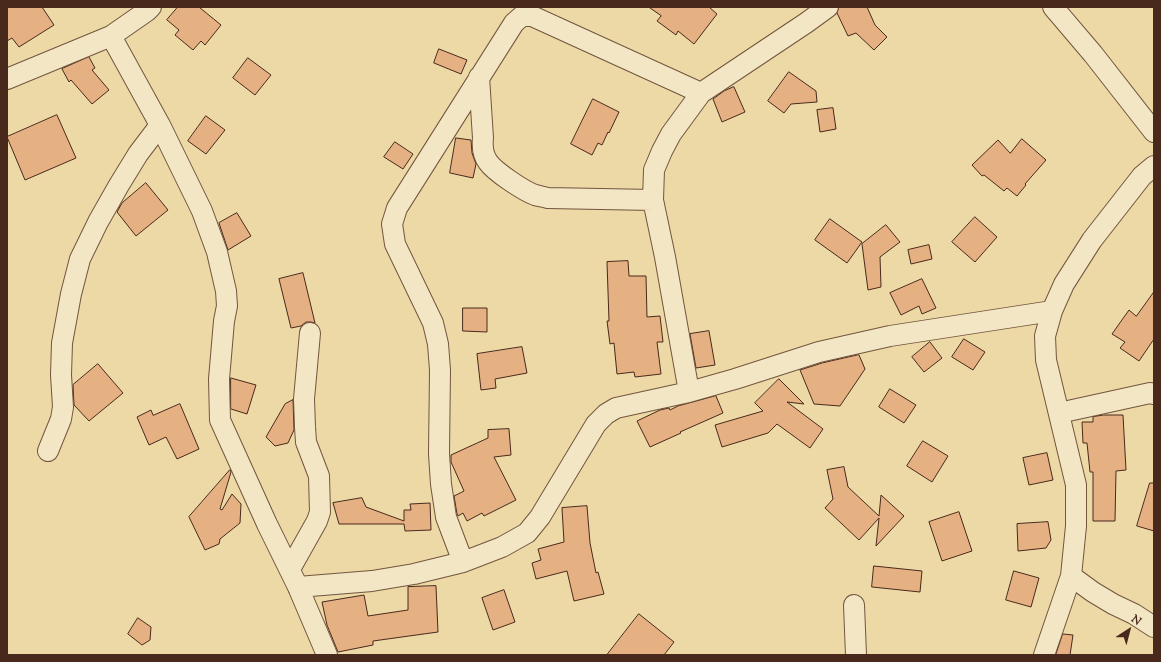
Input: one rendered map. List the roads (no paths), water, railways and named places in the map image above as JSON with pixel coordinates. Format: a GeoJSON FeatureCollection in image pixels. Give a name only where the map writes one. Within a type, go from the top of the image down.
{"type":"FeatureCollection","features":[{"type":"Feature","properties":{"kind":"street"},"geometry":{"type":"LineString","coordinates":[[7,79],[110,36],[151,7]]}},
{"type":"Feature","properties":{"kind":"street"},"geometry":{"type":"LineString","coordinates":[[690,392],[653,200],[654,170],[662,151],[675,129],[701,93],[828,7]]}},
{"type":"Feature","properties":{"kind":"street"},"geometry":{"type":"LineString","coordinates":[[1053,7],[1093,54],[1154,132]]}},
{"type":"Feature","properties":{"kind":"street"},"geometry":{"type":"LineString","coordinates":[[462,562],[446,517],[441,484],[439,454],[440,370],[438,344],[433,323],[395,244],[392,224],[397,208],[514,23],[522,16],[532,16],[701,93]]}},
{"type":"Feature","properties":{"kind":"street"},"geometry":{"type":"LineString","coordinates":[[110,36],[160,125],[202,211],[217,252],[226,291],[227,306],[224,321],[219,378],[220,420],[266,524],[290,569],[327,655]]}},
{"type":"Feature","properties":{"kind":"street"},"geometry":{"type":"LineString","coordinates":[[479,77],[483,138],[482,146],[484,155],[489,163],[499,172],[535,195],[548,198],[653,200]]}},
{"type":"Feature","properties":{"kind":"street"},"geometry":{"type":"LineString","coordinates":[[48,451],[61,419],[63,407],[61,374],[62,343],[71,294],[80,259],[119,184],[138,154],[160,125]]}},
{"type":"Feature","properties":{"kind":"street"},"geometry":{"type":"LineString","coordinates":[[1044,655],[1071,576],[1076,526],[1076,485],[1046,360],[1045,336],[1052,311],[1064,284],[1092,240],[1150,175]]}},
{"type":"Feature","properties":{"kind":"street"},"geometry":{"type":"LineString","coordinates":[[298,587],[372,581],[414,574],[462,562],[502,547],[526,533],[540,517],[596,424],[606,414],[616,408],[690,392],[819,352],[854,344],[890,336],[1052,311]]}},
{"type":"Feature","properties":{"kind":"street"},"geometry":{"type":"LineString","coordinates":[[290,569],[317,522],[320,512],[319,476],[306,442],[305,427],[304,399],[310,333]]}},
{"type":"Feature","properties":{"kind":"street"},"geometry":{"type":"LineString","coordinates":[[1059,413],[1150,393],[1154,394]]}},
{"type":"Feature","properties":{"kind":"street"},"geometry":{"type":"LineString","coordinates":[[1071,576],[1093,592],[1134,614],[1154,627]]}},
{"type":"Feature","properties":{"kind":"street"},"geometry":{"type":"LineString","coordinates":[[854,605],[856,655]]}}]}
